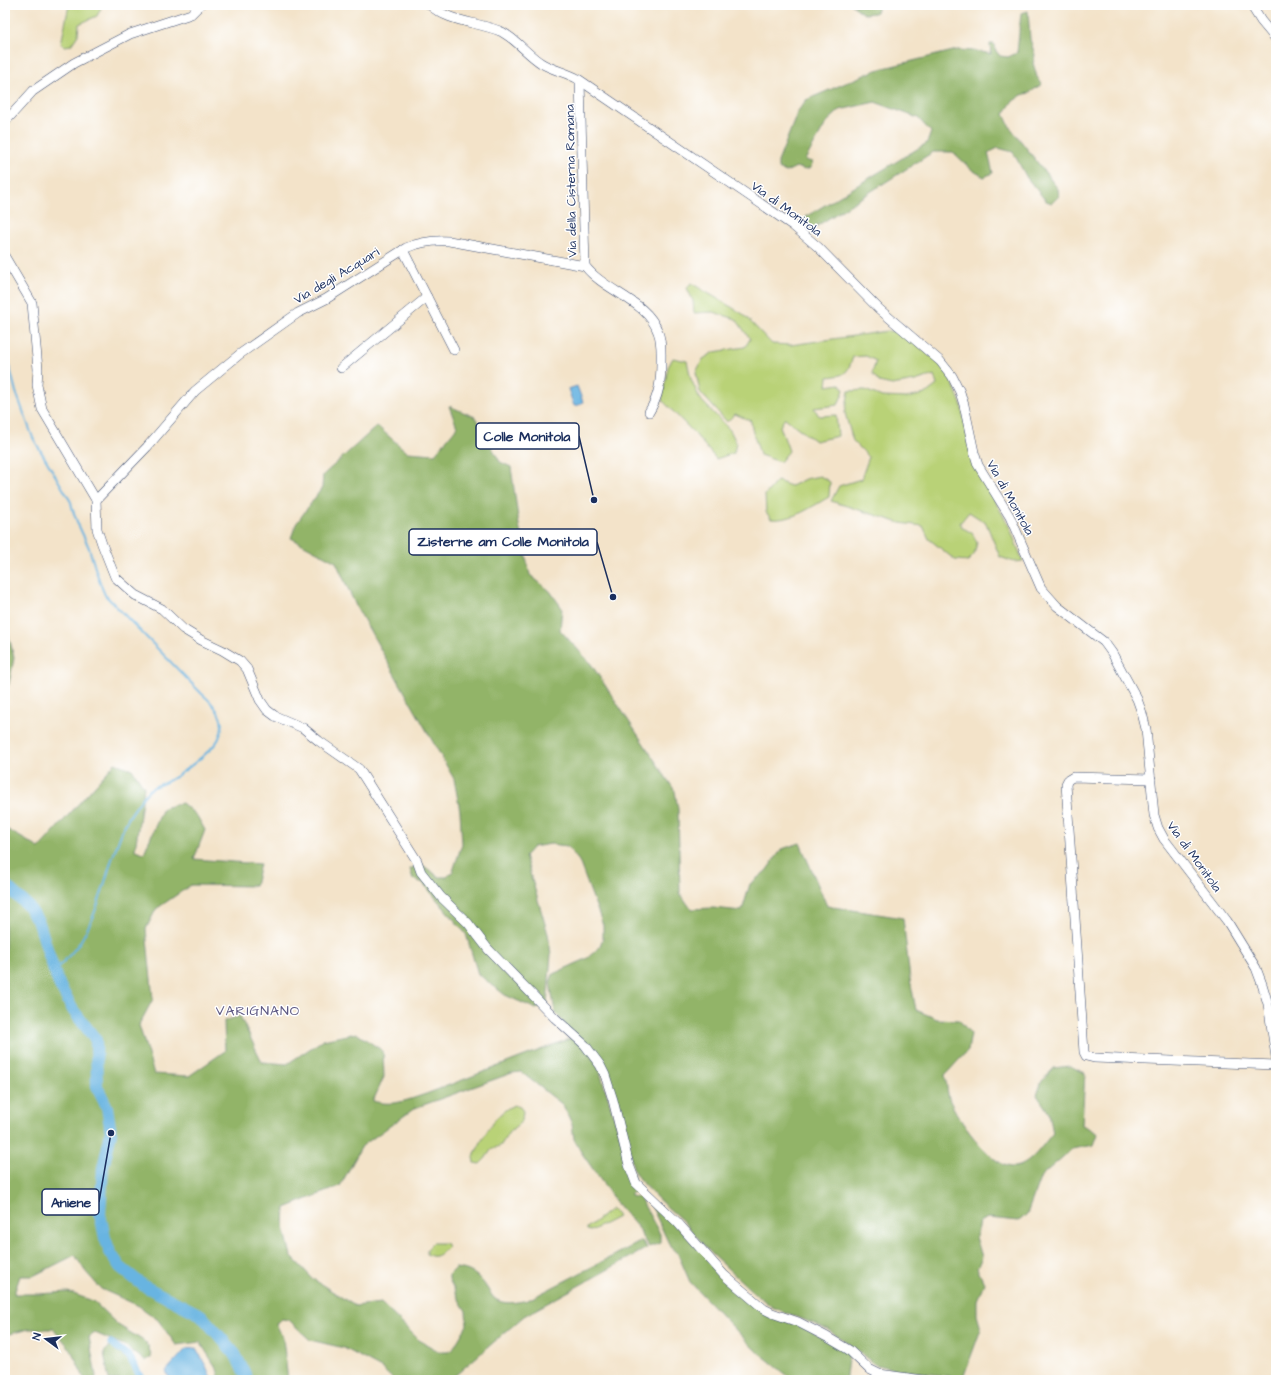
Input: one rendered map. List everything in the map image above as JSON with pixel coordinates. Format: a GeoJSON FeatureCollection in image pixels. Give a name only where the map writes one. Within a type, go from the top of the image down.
{"type":"FeatureCollection","features":[{"type":"Feature","properties":{"kind":"street"},"geometry":{"type":"LineString","coordinates":[[5,122],[33,91],[74,63],[130,34],[192,14],[200,5]]}},
{"type":"Feature","properties":{"kind":"street","name":"Via di Monitola"},"geometry":{"type":"LineString","coordinates":[[430,5],[435,10],[444,14],[502,32],[541,63],[580,81],[805,235],[823,251],[879,309],[947,368],[962,397],[974,455],[978,465],[1012,521],[1041,588],[1057,606],[1104,642],[1135,695],[1141,708],[1145,723],[1155,818],[1160,833],[1227,921],[1258,973],[1269,1010],[1276,1057]]}},
{"type":"Feature","properties":{"kind":"street"},"geometry":{"type":"LineString","coordinates":[[1251,5],[1261,21],[1276,39]]}},
{"type":"Feature","properties":{"kind":"street","name":"Via della Cisterna Romana"},"geometry":{"type":"LineString","coordinates":[[580,81],[585,266],[599,281],[631,301],[648,314],[657,328],[661,343],[661,379],[658,395],[649,412]]}},
{"type":"Feature","properties":{"kind":"street","name":"Via degli Acquari"},"geometry":{"type":"LineString","coordinates":[[96,500],[146,447],[195,391],[243,351],[298,313],[326,299],[413,245],[425,242],[449,241],[585,266]]}},
{"type":"Feature","properties":{"kind":"street"},"geometry":{"type":"LineString","coordinates":[[403,250],[454,350]]}},
{"type":"Feature","properties":{"kind":"street"},"geometry":{"type":"LineString","coordinates":[[5,257],[32,303],[38,370],[37,385],[42,409],[96,500],[97,529],[115,577],[135,595],[162,609],[183,629],[240,661],[247,669],[260,700],[267,710],[275,716],[303,728],[359,769],[417,861],[421,872],[441,897],[468,923],[488,949],[528,992],[585,1044],[600,1065],[605,1075],[613,1100],[629,1165],[636,1183],[677,1222],[724,1274],[764,1309],[772,1314],[798,1322],[827,1337],[849,1350],[869,1370],[879,1374],[923,1380]]}},
{"type":"Feature","properties":{"kind":"street"},"geometry":{"type":"LineString","coordinates":[[341,368],[427,297]]}},
{"type":"Feature","properties":{"kind":"street"},"geometry":{"type":"LineString","coordinates":[[1151,778],[1073,777],[1066,783],[1085,1054],[1094,1058],[1276,1065]]}},
{"type":"Feature","properties":{"kind":"green space"},"geometry":{"type":"Polygon","coordinates":[[[69,5],[99,5],[101,8],[97,16],[79,24],[78,35],[71,45],[65,46],[61,44],[69,5]]]}},
{"type":"Feature","properties":{"kind":"green space"},"geometry":{"type":"Polygon","coordinates":[[[852,5],[880,5],[875,13],[864,14],[852,5]]]}},
{"type":"Feature","properties":{"kind":"green space"},"geometry":{"type":"Polygon","coordinates":[[[1028,11],[1030,39],[1035,55],[1033,63],[1037,77],[1042,84],[1012,102],[1004,114],[1010,127],[1058,189],[1059,196],[1052,203],[1046,201],[1027,178],[1013,152],[998,148],[988,153],[993,173],[984,177],[972,170],[953,152],[933,152],[812,229],[801,223],[807,216],[927,143],[931,132],[918,118],[875,102],[840,110],[827,122],[805,160],[812,162],[811,168],[805,170],[796,167],[786,172],[778,168],[778,162],[798,111],[806,100],[876,70],[957,50],[977,51],[991,54],[990,44],[994,44],[996,51],[1000,56],[1008,57],[1017,53],[1021,13],[1028,11]]]}},
{"type":"Feature","properties":{"kind":"green space"},"geometry":{"type":"Polygon","coordinates":[[[691,283],[743,314],[772,344],[791,345],[888,331],[903,332],[939,363],[950,377],[961,404],[971,458],[1009,526],[1023,561],[1014,562],[1000,557],[986,523],[969,512],[960,523],[963,528],[972,533],[977,542],[974,555],[968,561],[955,560],[929,539],[923,526],[900,523],[831,501],[839,486],[861,479],[869,457],[853,441],[845,413],[849,391],[865,390],[882,397],[906,398],[925,394],[937,385],[934,375],[915,381],[892,385],[879,382],[872,373],[876,361],[866,356],[853,357],[845,373],[828,377],[827,386],[840,384],[844,390],[838,405],[814,408],[819,416],[836,415],[838,436],[815,441],[785,418],[780,426],[789,451],[780,462],[760,455],[752,430],[751,421],[735,414],[727,422],[700,392],[696,372],[703,359],[714,352],[745,347],[750,339],[736,319],[713,312],[694,313],[693,301],[687,288],[691,283]]]}},
{"type":"Feature","properties":{"kind":"green space"},"geometry":{"type":"Polygon","coordinates":[[[673,358],[687,361],[691,379],[700,399],[730,430],[736,442],[734,453],[716,459],[695,434],[662,400],[668,367],[673,358]]]}},
{"type":"Feature","properties":{"kind":"green space"},"geometry":{"type":"Polygon","coordinates":[[[449,406],[475,417],[500,462],[511,467],[519,525],[530,575],[550,591],[562,608],[560,630],[591,664],[675,791],[678,809],[680,893],[691,909],[713,908],[742,911],[750,884],[766,871],[782,849],[800,843],[827,906],[903,918],[910,979],[916,1010],[937,1019],[959,1020],[971,1034],[968,1050],[945,1075],[950,1102],[962,1122],[979,1144],[997,1161],[1007,1166],[1015,1167],[1026,1162],[1053,1133],[1049,1113],[1037,1095],[1042,1081],[1054,1068],[1070,1066],[1085,1073],[1082,1125],[1098,1134],[1094,1145],[1072,1149],[1041,1176],[1027,1214],[1019,1221],[988,1218],[979,1222],[976,1237],[982,1257],[977,1268],[984,1283],[977,1300],[977,1315],[981,1329],[963,1378],[892,1369],[874,1364],[827,1329],[772,1307],[753,1292],[710,1252],[683,1221],[659,1200],[639,1179],[634,1171],[612,1086],[555,1012],[550,983],[553,974],[586,959],[599,948],[603,938],[603,925],[579,861],[567,846],[551,844],[533,847],[525,856],[548,934],[551,954],[547,1005],[536,1009],[505,995],[478,974],[466,934],[423,883],[413,879],[410,869],[421,864],[439,877],[447,877],[453,871],[462,844],[460,811],[454,779],[356,606],[336,562],[291,538],[296,524],[322,488],[323,475],[377,426],[407,452],[435,454],[457,427],[449,406]]]}},
{"type":"Feature","properties":{"kind":"green space"},"geometry":{"type":"Polygon","coordinates":[[[820,476],[830,482],[829,497],[794,516],[771,519],[766,512],[765,495],[777,481],[791,486],[805,479],[820,476]]]}},
{"type":"Feature","properties":{"kind":"green space"},"geometry":{"type":"Polygon","coordinates":[[[5,631],[8,632],[14,658],[9,684],[5,690],[5,631]]]}},
{"type":"Feature","properties":{"kind":"green space"},"geometry":{"type":"Polygon","coordinates":[[[115,763],[132,769],[144,787],[135,850],[144,853],[163,808],[182,803],[197,816],[205,830],[194,859],[260,864],[255,886],[191,885],[156,909],[146,929],[153,999],[139,1025],[154,1074],[189,1076],[225,1051],[224,1021],[240,1016],[262,1062],[287,1064],[323,1040],[356,1033],[383,1051],[384,1077],[373,1101],[380,1103],[400,1102],[426,1094],[574,1037],[598,1066],[636,1186],[637,1191],[631,1193],[631,1196],[640,1198],[660,1234],[660,1243],[649,1247],[642,1237],[640,1230],[618,1205],[581,1152],[574,1139],[572,1124],[563,1105],[521,1072],[512,1073],[415,1108],[362,1146],[340,1186],[285,1208],[284,1227],[291,1256],[313,1279],[355,1306],[381,1303],[419,1340],[440,1352],[448,1352],[453,1349],[467,1325],[466,1311],[449,1279],[449,1274],[455,1268],[470,1271],[484,1283],[493,1297],[506,1303],[528,1300],[642,1241],[647,1248],[524,1316],[450,1380],[394,1380],[381,1368],[344,1348],[310,1340],[289,1320],[282,1319],[276,1323],[283,1339],[288,1380],[220,1380],[217,1369],[200,1342],[176,1345],[158,1320],[139,1306],[101,1289],[85,1271],[75,1255],[33,1276],[20,1276],[14,1294],[68,1292],[93,1301],[118,1325],[147,1343],[152,1357],[145,1361],[126,1346],[95,1333],[89,1337],[96,1376],[95,1380],[85,1380],[71,1350],[54,1329],[29,1329],[5,1335],[5,828],[39,848],[115,763]]]}},
{"type":"Feature","properties":{"kind":"green space"},"geometry":{"type":"Polygon","coordinates":[[[514,1105],[520,1107],[523,1111],[522,1121],[509,1132],[501,1145],[491,1150],[480,1164],[474,1163],[473,1157],[485,1134],[500,1114],[514,1105]]]}},
{"type":"Feature","properties":{"kind":"green space"},"geometry":{"type":"Polygon","coordinates":[[[650,1203],[660,1209],[762,1311],[807,1329],[849,1353],[846,1380],[793,1380],[753,1348],[690,1282],[677,1252],[670,1246],[650,1203]]]}},
{"type":"Feature","properties":{"kind":"green space"},"geometry":{"type":"Polygon","coordinates":[[[611,1209],[615,1211],[618,1217],[591,1231],[587,1230],[587,1228],[611,1209]]]}},
{"type":"Feature","properties":{"kind":"green space"},"geometry":{"type":"Polygon","coordinates":[[[433,1243],[446,1243],[448,1247],[439,1255],[430,1256],[427,1254],[427,1249],[433,1243]]]}},
{"type":"Feature","properties":{"kind":"green space"},"geometry":{"type":"Polygon","coordinates":[[[111,1346],[127,1359],[139,1380],[109,1380],[104,1352],[111,1346]]]}},
{"type":"Feature","properties":{"kind":"water"},"geometry":{"type":"Polygon","coordinates":[[[577,386],[583,402],[574,406],[568,389],[577,386]]]}},
{"type":"Feature","properties":{"kind":"water"},"geometry":{"type":"Polygon","coordinates":[[[196,1348],[212,1380],[170,1380],[166,1371],[186,1349],[196,1348]]]}},
{"type":"Feature","properties":{"kind":"waterway"},"geometry":{"type":"LineString","coordinates":[[5,349],[16,392],[33,438],[71,502],[78,525],[89,548],[105,595],[211,703],[219,713],[222,725],[219,738],[211,749],[181,773],[150,790],[131,813],[124,826],[90,923],[77,946],[54,971]]}},
{"type":"Feature","properties":{"kind":"waterway"},"geometry":{"type":"LineString","coordinates":[[5,885],[28,906],[39,923],[60,986],[73,1010],[96,1040],[97,1086],[107,1107],[111,1133],[103,1168],[100,1214],[105,1238],[110,1252],[120,1267],[144,1286],[201,1315],[235,1354],[248,1380]]}},
{"type":"Feature","properties":{"kind":"waterway"},"geometry":{"type":"LineString","coordinates":[[111,1343],[129,1356],[142,1380]]}},
{"type":"Feature","properties":{"kind":"place","name":"Colle Monitola"},"geometry":{"type":"Point","coordinates":[594,500]}},
{"type":"Feature","properties":{"kind":"place","name":"Zisterne am Colle Monitola"},"geometry":{"type":"Point","coordinates":[613,597]}},
{"type":"Feature","properties":{"kind":"place","name":"Aniene"},"geometry":{"type":"Point","coordinates":[111,1133]}},
{"type":"Feature","properties":{"kind":"district","name":"VARIGNANO"},"geometry":{"type":"Point","coordinates":[258,1010]}}]}
